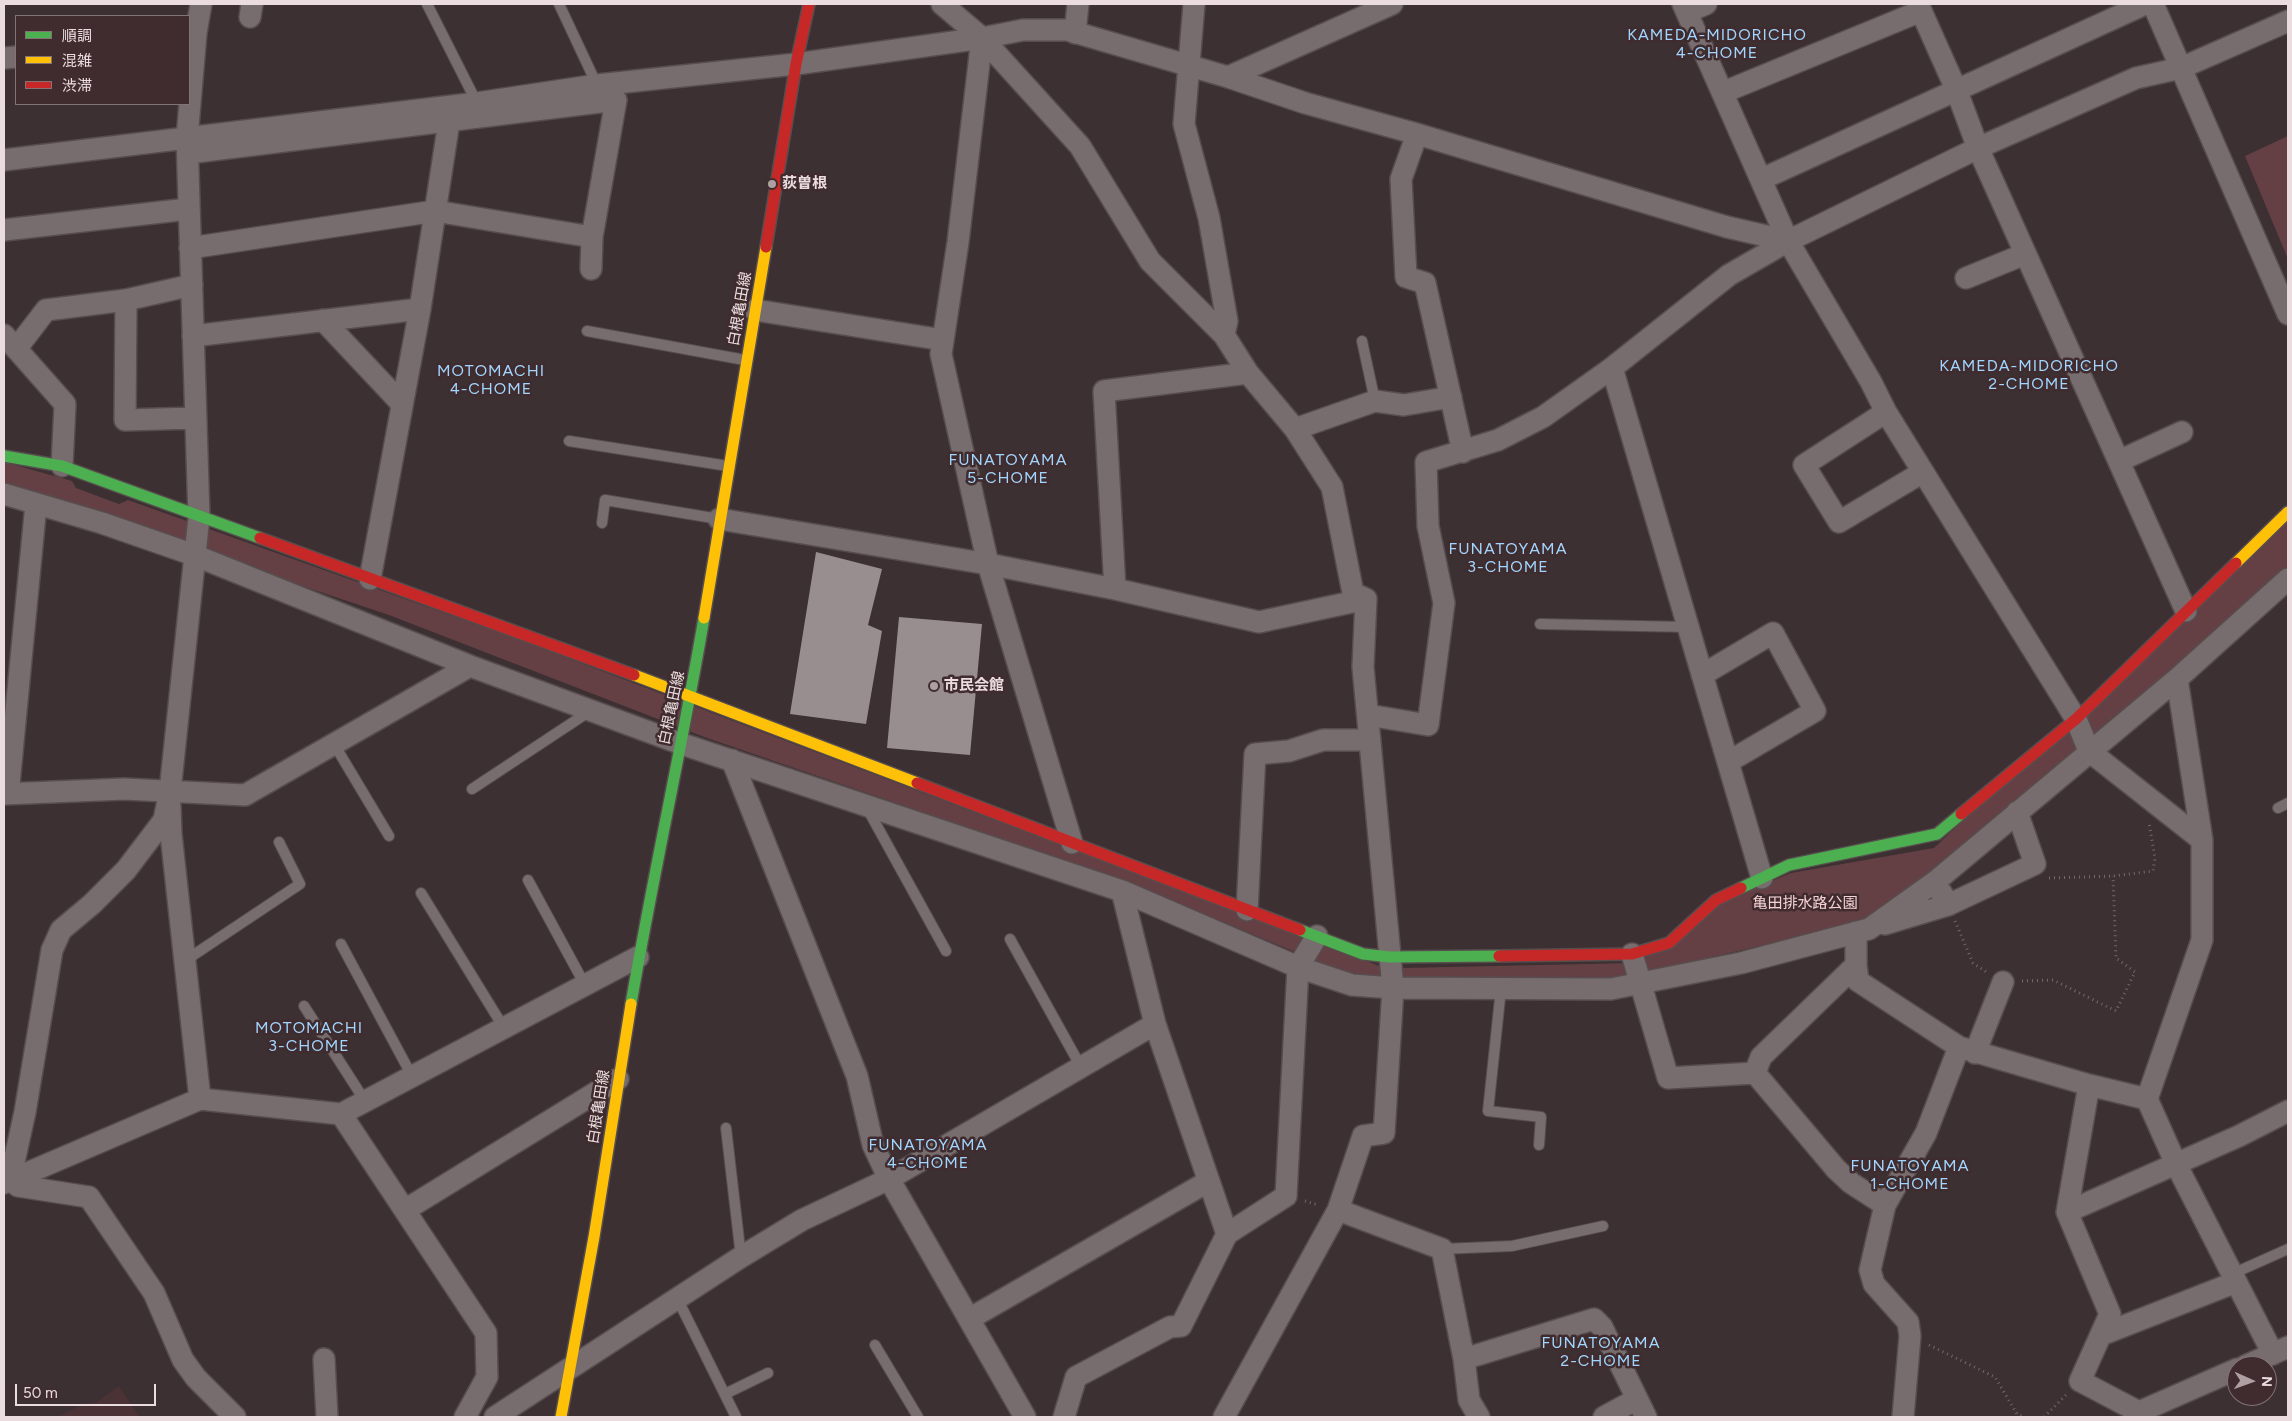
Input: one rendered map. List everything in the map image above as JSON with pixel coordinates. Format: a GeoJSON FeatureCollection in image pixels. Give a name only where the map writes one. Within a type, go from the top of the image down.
{"type":"FeatureCollection","features":[{"type":"Feature","properties":{"kind":"street"},"geometry":{"type":"LineString","coordinates":[[190,90],[192,34],[201,4]]}},
{"type":"Feature","properties":{"kind":"street","name":"白根亀田線"},"geometry":{"type":"LineString","coordinates":[[561,1417],[571,1368],[638,958],[679,743],[691,696],[796,64],[809,4]]}},
{"type":"Feature","properties":{"kind":"street"},"geometry":{"type":"LineString","coordinates":[[942,4],[982,38],[1080,146],[1150,261],[1224,335],[1248,373],[1295,429],[1332,487],[1353,593],[1366,599]]}},
{"type":"Feature","properties":{"kind":"street"},"geometry":{"type":"LineString","coordinates":[[1075,33],[1078,4]]}},
{"type":"Feature","properties":{"kind":"street"},"geometry":{"type":"LineString","coordinates":[[1194,4],[1184,124],[1210,218],[1227,321],[1224,335]]}},
{"type":"Feature","properties":{"kind":"street"},"geometry":{"type":"LineString","coordinates":[[1228,77],[1392,4]]}},
{"type":"Feature","properties":{"kind":"street"},"geometry":{"type":"LineString","coordinates":[[1762,179],[2146,4]]}},
{"type":"Feature","properties":{"kind":"street"},"geometry":{"type":"LineString","coordinates":[[2153,4],[2288,314]]}},
{"type":"Feature","properties":{"kind":"street"},"geometry":{"type":"LineString","coordinates":[[1692,6],[1724,92],[1788,240],[1871,382],[1886,412],[2076,719],[2089,751],[2202,840]]}},
{"type":"Feature","properties":{"kind":"street"},"geometry":{"type":"LineString","coordinates":[[1724,92],[1920,7],[1956,89],[1978,148],[2186,611]]}},
{"type":"Feature","properties":{"kind":"street"},"geometry":{"type":"LineString","coordinates":[[1368,715],[1428,725],[1444,603],[1428,526],[1426,462],[1498,440],[1543,417],[1612,368],[1729,276],[1788,240],[1978,148],[2136,78],[2181,68],[2288,21]]}},
{"type":"Feature","properties":{"kind":"street"},"geometry":{"type":"LineString","coordinates":[[188,145],[597,85],[796,64],[982,38],[1023,30],[1067,30],[1228,77],[1305,103],[1417,134],[1727,227],[1788,240]]}},
{"type":"Feature","properties":{"kind":"street"},"geometry":{"type":"LineString","coordinates":[[982,38],[958,242],[941,354],[988,564],[1072,842]]}},
{"type":"Feature","properties":{"kind":"street"},"geometry":{"type":"LineString","coordinates":[[4,160],[449,122],[616,100],[592,237],[591,269]]}},
{"type":"Feature","properties":{"kind":"street"},"geometry":{"type":"LineString","coordinates":[[7,1181],[25,1112],[52,950],[61,930],[92,904],[126,870],[164,820],[170,791],[199,517],[188,209],[189,105]]}},
{"type":"Feature","properties":{"kind":"street"},"geometry":{"type":"LineString","coordinates":[[370,579],[420,309],[449,122]]}},
{"type":"Feature","properties":{"kind":"street"},"geometry":{"type":"LineString","coordinates":[[1417,134],[1401,179],[1406,277],[1425,283],[1463,452]]}},
{"type":"Feature","properties":{"kind":"street"},"geometry":{"type":"LineString","coordinates":[[4,230],[188,209]]}},
{"type":"Feature","properties":{"kind":"street"},"geometry":{"type":"LineString","coordinates":[[190,248],[435,211],[592,237]]}},
{"type":"Feature","properties":{"kind":"street"},"geometry":{"type":"LineString","coordinates":[[1966,278],[2025,254]]}},
{"type":"Feature","properties":{"kind":"street"},"geometry":{"type":"LineString","coordinates":[[62,466],[65,404],[10,342],[46,310],[126,300],[192,285]]}},
{"type":"Feature","properties":{"kind":"street"},"geometry":{"type":"LineString","coordinates":[[126,300],[125,420],[195,418]]}},
{"type":"Feature","properties":{"kind":"street"},"geometry":{"type":"LineString","coordinates":[[193,336],[420,309]]}},
{"type":"Feature","properties":{"kind":"street"},"geometry":{"type":"LineString","coordinates":[[755,310],[943,340]]}},
{"type":"Feature","properties":{"kind":"street"},"geometry":{"type":"LineString","coordinates":[[323,320],[402,404]]}},
{"type":"Feature","properties":{"kind":"street"},"geometry":{"type":"LineString","coordinates":[[1612,368],[1762,878]]}},
{"type":"Feature","properties":{"kind":"street"},"geometry":{"type":"LineString","coordinates":[[1115,589],[1104,392],[1248,373]]}},
{"type":"Feature","properties":{"kind":"street"},"geometry":{"type":"LineString","coordinates":[[1295,429],[1375,401],[1404,405],[1451,397]]}},
{"type":"Feature","properties":{"kind":"street"},"geometry":{"type":"LineString","coordinates":[[1886,412],[1804,465],[1839,522],[1924,472]]}},
{"type":"Feature","properties":{"kind":"street"},"geometry":{"type":"LineString","coordinates":[[2119,461],[2182,432]]}},
{"type":"Feature","properties":{"kind":"street"},"geometry":{"type":"LineString","coordinates":[[4,456],[62,466],[691,696],[1363,954],[1390,957],[1632,954],[1669,943],[1716,900],[1790,865],[1937,834],[2076,719],[2288,512]]}},
{"type":"Feature","properties":{"kind":"street"},"geometry":{"type":"LineString","coordinates":[[4,494],[102,523],[194,555],[470,666],[679,743],[1122,891],[1298,967],[1352,985],[1393,988],[1611,990],[1741,963],[1948,905],[2035,864],[2017,812]]}},
{"type":"Feature","properties":{"kind":"street"},"geometry":{"type":"LineString","coordinates":[[36,504],[6,794],[124,789],[245,794],[470,666]]}},
{"type":"Feature","properties":{"kind":"street"},"geometry":{"type":"LineString","coordinates":[[720,519],[988,564],[1115,589],[1259,622],[1366,599]]}},
{"type":"Feature","properties":{"kind":"street"},"geometry":{"type":"LineString","coordinates":[[2148,1099],[2089,1085],[1967,1050],[1858,981],[1856,965],[1863,930],[1936,881],[2089,751],[2178,679],[2288,579]]}},
{"type":"Feature","properties":{"kind":"street"},"geometry":{"type":"LineString","coordinates":[[1224,1417],[1338,1210],[1362,1136],[1384,1134],[1393,988],[1363,667],[1366,599]]}},
{"type":"Feature","properties":{"kind":"street"},"geometry":{"type":"LineString","coordinates":[[1702,675],[1772,633],[1815,711],[1728,762]]}},
{"type":"Feature","properties":{"kind":"street"},"geometry":{"type":"LineString","coordinates":[[2178,679],[2202,840],[2202,940],[2148,1099],[2176,1164],[2234,1278],[2281,1350],[2268,1356]]}},
{"type":"Feature","properties":{"kind":"street"},"geometry":{"type":"LineString","coordinates":[[1247,910],[1255,754],[1289,751],[1323,740],[1370,740]]}},
{"type":"Feature","properties":{"kind":"street"},"geometry":{"type":"LineString","coordinates":[[732,760],[857,1076],[873,1145],[889,1180],[1025,1417]]}},
{"type":"Feature","properties":{"kind":"street"},"geometry":{"type":"LineString","coordinates":[[170,791],[171,834],[200,1099]]}},
{"type":"Feature","properties":{"kind":"street"},"geometry":{"type":"LineString","coordinates":[[1936,881],[1948,905]]}},
{"type":"Feature","properties":{"kind":"street"},"geometry":{"type":"LineString","coordinates":[[1122,891],[1155,1024],[1227,1234]]}},
{"type":"Feature","properties":{"kind":"street"},"geometry":{"type":"LineString","coordinates":[[1064,1417],[1076,1377],[1170,1327],[1181,1326],[1227,1234],[1286,1196],[1298,967],[1317,936]]}},
{"type":"Feature","properties":{"kind":"street"},"geometry":{"type":"LineString","coordinates":[[1632,954],[1668,1078],[1755,1073]]}},
{"type":"Feature","properties":{"kind":"street"},"geometry":{"type":"LineString","coordinates":[[7,1181],[200,1099],[341,1114],[638,958]]}},
{"type":"Feature","properties":{"kind":"street"},"geometry":{"type":"LineString","coordinates":[[1755,1073],[1762,1056],[1856,965]]}},
{"type":"Feature","properties":{"kind":"street"},"geometry":{"type":"LineString","coordinates":[[1903,1417],[1910,1336],[1908,1322],[1874,1284],[1870,1270],[1885,1205],[1926,1133],[2003,982]]}},
{"type":"Feature","properties":{"kind":"street"},"geometry":{"type":"LineString","coordinates":[[495,1417],[677,1298],[802,1220],[889,1180],[1155,1024]]}},
{"type":"Feature","properties":{"kind":"street"},"geometry":{"type":"LineString","coordinates":[[1755,1073],[1836,1169],[1851,1183],[1885,1205]]}},
{"type":"Feature","properties":{"kind":"street"},"geometry":{"type":"LineString","coordinates":[[405,1210],[618,1079]]}},
{"type":"Feature","properties":{"kind":"street"},"geometry":{"type":"LineString","coordinates":[[2089,1085],[2067,1212],[2110,1314],[2080,1381],[2139,1412],[2227,1373]]}},
{"type":"Feature","properties":{"kind":"street"},"geometry":{"type":"LineString","coordinates":[[2067,1212],[2239,1136],[2288,1111]]}},
{"type":"Feature","properties":{"kind":"street"},"geometry":{"type":"LineString","coordinates":[[341,1114],[486,1333],[487,1377],[465,1417]]}},
{"type":"Feature","properties":{"kind":"street"},"geometry":{"type":"LineString","coordinates":[[7,1181],[18,1186],[89,1197],[154,1293],[183,1360],[196,1378],[235,1417]]}},
{"type":"Feature","properties":{"kind":"street"},"geometry":{"type":"LineString","coordinates":[[969,1319],[1209,1181]]}},
{"type":"Feature","properties":{"kind":"street"},"geometry":{"type":"LineString","coordinates":[[1338,1210],[1442,1249],[1464,1359],[1469,1400],[1479,1417]]}},
{"type":"Feature","properties":{"kind":"street"},"geometry":{"type":"LineString","coordinates":[[2101,1334],[2234,1278]]}},
{"type":"Feature","properties":{"kind":"street"},"geometry":{"type":"LineString","coordinates":[[1464,1359],[1594,1319],[1602,1327],[1642,1408],[1604,1417]]}},
{"type":"Feature","properties":{"kind":"street"},"geometry":{"type":"LineString","coordinates":[[324,1359],[327,1417]]}},
{"type":"Feature","properties":{"kind":"lane"},"geometry":{"type":"LineString","coordinates":[[427,4],[477,103]]}},
{"type":"Feature","properties":{"kind":"lane"},"geometry":{"type":"LineString","coordinates":[[559,4],[597,85]]}},
{"type":"Feature","properties":{"kind":"lane"},"geometry":{"type":"LineString","coordinates":[[587,332],[746,360]]}},
{"type":"Feature","properties":{"kind":"lane"},"geometry":{"type":"LineString","coordinates":[[1362,341],[1375,401]]}},
{"type":"Feature","properties":{"kind":"lane"},"geometry":{"type":"LineString","coordinates":[[569,441],[728,466]]}},
{"type":"Feature","properties":{"kind":"lane"},"geometry":{"type":"LineString","coordinates":[[602,523],[606,500],[720,519]]}},
{"type":"Feature","properties":{"kind":"lane"},"geometry":{"type":"LineString","coordinates":[[1540,624],[1688,627]]}},
{"type":"Feature","properties":{"kind":"lane"},"geometry":{"type":"LineString","coordinates":[[472,789],[591,710]]}},
{"type":"Feature","properties":{"kind":"lane"},"geometry":{"type":"LineString","coordinates":[[334,744],[389,836]]}},
{"type":"Feature","properties":{"kind":"lane"},"geometry":{"type":"LineString","coordinates":[[2278,808],[2288,804]]}},
{"type":"Feature","properties":{"kind":"lane"},"geometry":{"type":"LineString","coordinates":[[865,805],[946,951]]}},
{"type":"Feature","properties":{"kind":"lane"},"geometry":{"type":"LineString","coordinates":[[186,960],[300,884],[279,842]]}},
{"type":"Feature","properties":{"kind":"lane"},"geometry":{"type":"LineString","coordinates":[[528,880],[585,985]]}},
{"type":"Feature","properties":{"kind":"lane"},"geometry":{"type":"LineString","coordinates":[[421,893],[504,1028]]}},
{"type":"Feature","properties":{"kind":"lane"},"geometry":{"type":"LineString","coordinates":[[1010,939],[1080,1068]]}},
{"type":"Feature","properties":{"kind":"lane"},"geometry":{"type":"LineString","coordinates":[[341,944],[412,1076]]}},
{"type":"Feature","properties":{"kind":"lane"},"geometry":{"type":"LineString","coordinates":[[1501,989],[1488,1111],[1541,1117],[1538,1145]]}},
{"type":"Feature","properties":{"kind":"lane"},"geometry":{"type":"LineString","coordinates":[[304,1006],[365,1101]]}},
{"type":"Feature","properties":{"kind":"lane"},"geometry":{"type":"LineString","coordinates":[[726,1128],[741,1257]]}},
{"type":"Feature","properties":{"kind":"lane"},"geometry":{"type":"LineString","coordinates":[[1442,1249],[1512,1246],[1603,1226]]}},
{"type":"Feature","properties":{"kind":"lane"},"geometry":{"type":"LineString","coordinates":[[2234,1278],[2288,1249]]}},
{"type":"Feature","properties":{"kind":"lane"},"geometry":{"type":"LineString","coordinates":[[677,1298],[736,1417]]}},
{"type":"Feature","properties":{"kind":"lane"},"geometry":{"type":"LineString","coordinates":[[875,1345],[918,1417]]}},
{"type":"Feature","properties":{"kind":"lane"},"geometry":{"type":"LineString","coordinates":[[725,1394],[768,1373]]}},
{"type":"Feature","properties":{"kind":"path"},"geometry":{"type":"LineString","coordinates":[[2035,864],[2040,878],[2113,876],[2153,871],[2155,858],[2144,794]]}},
{"type":"Feature","properties":{"kind":"path"},"geometry":{"type":"LineString","coordinates":[[1948,905],[1973,963],[2003,982],[2053,980],[2116,1011],[2135,972],[2116,958],[2113,876]]}},
{"type":"Feature","properties":{"kind":"path"},"geometry":{"type":"LineString","coordinates":[[1286,1196],[1338,1210]]}},
{"type":"Feature","properties":{"kind":"path"},"geometry":{"type":"LineString","coordinates":[[1910,1336],[1995,1377],[2017,1414],[2024,1417]]}},
{"type":"Feature","properties":{"kind":"path"},"geometry":{"type":"LineString","coordinates":[[2044,1417],[2080,1381]]}},
{"type":"Feature","properties":{"kind":"shaded area"},"geometry":{"type":"Polygon","coordinates":[[[119,1386],[139,1417],[57,1417],[83,1404],[97,1402],[119,1386]]]}},
{"type":"Feature","properties":{"kind":"green space"},"geometry":{"type":"Polygon","coordinates":[[[2288,136],[2288,259],[2245,156],[2288,136]]]}},
{"type":"Feature","properties":{"kind":"green space"},"geometry":{"type":"Polygon","coordinates":[[[4,462],[72,481],[76,488],[119,504],[128,500],[520,640],[1382,967],[1391,975],[1353,976],[1129,883],[707,738],[389,615],[4,486],[4,462]]]}},
{"type":"Feature","properties":{"kind":"green space","name":"亀田排水路公園"},"geometry":{"type":"Polygon","coordinates":[[[2288,514],[2288,569],[2176,676],[1926,880],[1853,925],[1610,980],[1403,980],[1403,968],[1634,963],[1721,903],[1791,873],[1934,848],[2288,514]]]}},
{"type":"Feature","properties":{"kind":"building"},"geometry":{"type":"Polygon","coordinates":[[[816,552],[882,569],[868,625],[882,631],[866,724],[790,714],[816,552]]]}},
{"type":"Feature","properties":{"kind":"building","name":"市民会館"},"geometry":{"type":"Polygon","coordinates":[[[899,617],[982,624],[970,755],[887,748],[899,617]]]}},
{"type":"Feature","properties":{"kind":"traffic: fast"},"geometry":{"type":"LineString","coordinates":[[4,456],[62,466],[260,538]]}},
{"type":"Feature","properties":{"kind":"traffic: fast"},"geometry":{"type":"LineString","coordinates":[[631,1004],[704,618]]}},
{"type":"Feature","properties":{"kind":"traffic: fast"},"geometry":{"type":"LineString","coordinates":[[1741,888],[1789,865],[1937,834],[1961,814]]}},
{"type":"Feature","properties":{"kind":"traffic: fast"},"geometry":{"type":"LineString","coordinates":[[1300,930],[1363,954],[1390,957],[1499,956]]}},
{"type":"Feature","properties":{"kind":"traffic: slow"},"geometry":{"type":"LineString","coordinates":[[704,618],[766,247]]}},
{"type":"Feature","properties":{"kind":"traffic: slow"},"geometry":{"type":"LineString","coordinates":[[2236,563],[2288,512]]}},
{"type":"Feature","properties":{"kind":"traffic: slow"},"geometry":{"type":"LineString","coordinates":[[634,675],[917,783]]}},
{"type":"Feature","properties":{"kind":"traffic: slow"},"geometry":{"type":"LineString","coordinates":[[561,1417],[594,1237],[631,1004]]}},
{"type":"Feature","properties":{"kind":"traffic: jam"},"geometry":{"type":"LineString","coordinates":[[766,247],[796,64],[809,4]]}},
{"type":"Feature","properties":{"kind":"traffic: jam"},"geometry":{"type":"LineString","coordinates":[[260,538],[634,675]]}},
{"type":"Feature","properties":{"kind":"traffic: jam"},"geometry":{"type":"LineString","coordinates":[[1961,814],[2076,719],[2236,563]]}},
{"type":"Feature","properties":{"kind":"traffic: jam"},"geometry":{"type":"LineString","coordinates":[[917,783],[1300,930]]}},
{"type":"Feature","properties":{"kind":"traffic: jam"},"geometry":{"type":"LineString","coordinates":[[1499,956],[1632,954],[1669,943],[1716,900],[1741,888]]}},
{"type":"Feature","properties":{"kind":"place","name":"荻曽根"},"geometry":{"type":"Point","coordinates":[772,184]}},
{"type":"Feature","properties":{"kind":"place","name":"市民会館"},"geometry":{"type":"Point","coordinates":[934,686]}},
{"type":"Feature","properties":{"kind":"district","name":"KAMEDA-MIDORICHO 4-CHOME"},"geometry":{"type":"Point","coordinates":[1717,44]}},
{"type":"Feature","properties":{"kind":"district","name":"KAMEDA-MIDORICHO 2-CHOME"},"geometry":{"type":"Point","coordinates":[2029,375]}},
{"type":"Feature","properties":{"kind":"district","name":"MOTOMACHI 4-CHOME"},"geometry":{"type":"Point","coordinates":[491,380]}},
{"type":"Feature","properties":{"kind":"district","name":"FUNATOYAMA 5-CHOME"},"geometry":{"type":"Point","coordinates":[1008,469]}},
{"type":"Feature","properties":{"kind":"district","name":"FUNATOYAMA 3-CHOME"},"geometry":{"type":"Point","coordinates":[1508,558]}},
{"type":"Feature","properties":{"kind":"district","name":"MOTOMACHI 3-CHOME"},"geometry":{"type":"Point","coordinates":[309,1037]}},
{"type":"Feature","properties":{"kind":"district","name":"FUNATOYAMA 4-CHOME"},"geometry":{"type":"Point","coordinates":[928,1154]}},
{"type":"Feature","properties":{"kind":"district","name":"FUNATOYAMA 1-CHOME"},"geometry":{"type":"Point","coordinates":[1910,1175]}},
{"type":"Feature","properties":{"kind":"district","name":"FUNATOYAMA 2-CHOME"},"geometry":{"type":"Point","coordinates":[1601,1352]}}]}
